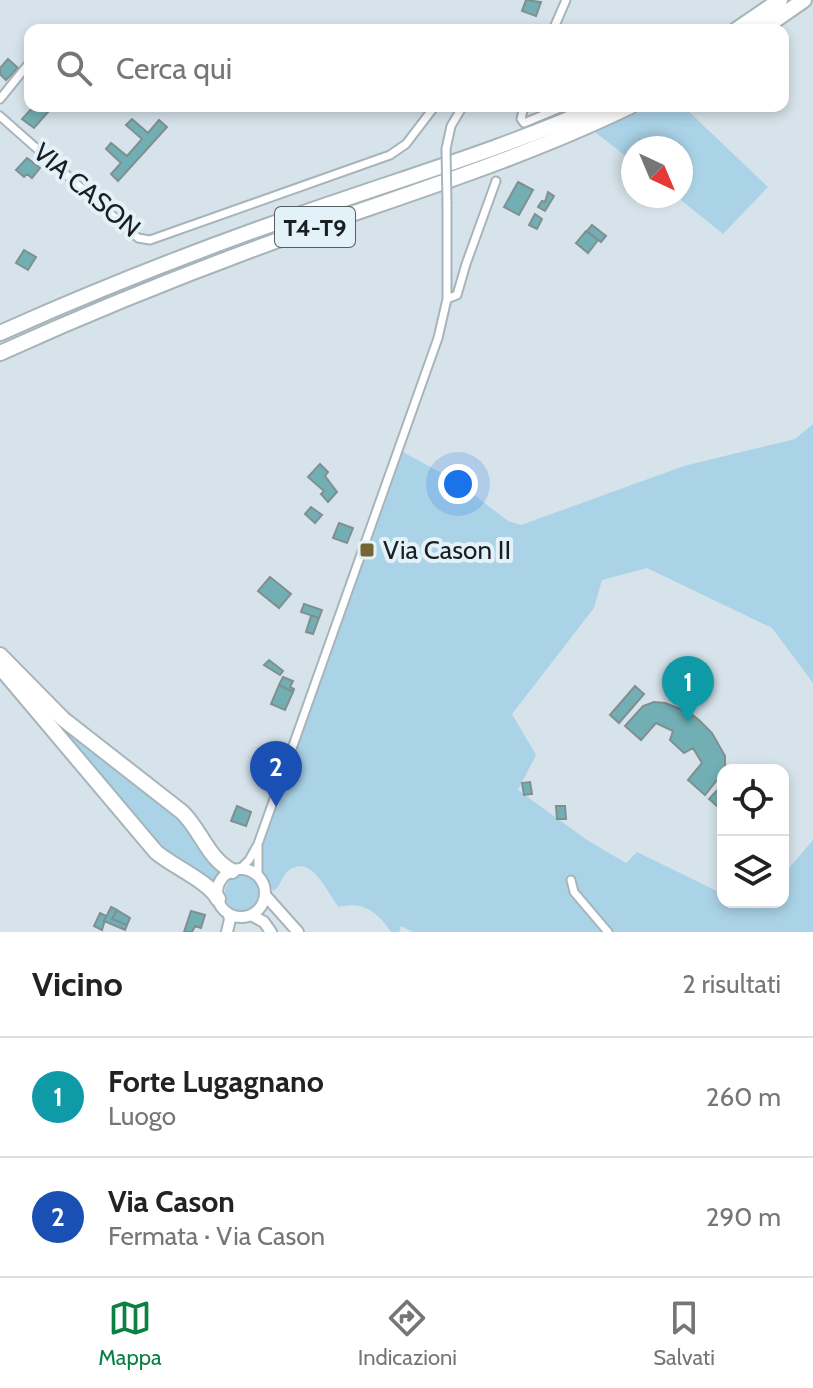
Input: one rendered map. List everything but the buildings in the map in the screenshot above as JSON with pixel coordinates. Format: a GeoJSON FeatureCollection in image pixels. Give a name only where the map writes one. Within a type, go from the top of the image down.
{"type":"FeatureCollection","features":[{"type":"Feature","properties":{"kind":"highway"},"geometry":{"type":"LineString","coordinates":[[745,24],[780,0]]}},
{"type":"Feature","properties":{"kind":"highway"},"geometry":{"type":"LineString","coordinates":[[770,24],[804,0]]}},
{"type":"Feature","properties":{"kind":"highway","name":"T4-T9"},"geometry":{"type":"LineString","coordinates":[[0,333],[105,288],[327,205],[485,152],[584,112]]}},
{"type":"Feature","properties":{"kind":"highway","name":"T4-T9"},"geometry":{"type":"LineString","coordinates":[[0,353],[153,288],[258,247],[489,166],[617,112]]}},
{"type":"Feature","properties":{"kind":"highway"},"geometry":{"type":"LineString","coordinates":[[0,655],[63,719],[195,824],[218,863],[236,870]]}},
{"type":"Feature","properties":{"kind":"highway"},"geometry":{"type":"LineString","coordinates":[[0,664],[28,683]]}},
{"type":"Feature","properties":{"kind":"highway"},"geometry":{"type":"LineString","coordinates":[[0,664],[27,701]]}},
{"type":"Feature","properties":{"kind":"highway"},"geometry":{"type":"LineString","coordinates":[[0,676],[80,759],[156,852],[177,869],[209,887],[218,899]]}},
{"type":"Feature","properties":{"kind":"main road"},"geometry":{"type":"LineString","coordinates":[[227,932],[230,919],[218,899],[220,882],[236,870],[250,870],[258,876],[265,888],[265,895],[261,907],[234,932]]}},
{"type":"Feature","properties":{"kind":"main road"},"geometry":{"type":"LineString","coordinates":[[265,895],[298,932]]}},
{"type":"Feature","properties":{"kind":"main road"},"geometry":{"type":"LineString","coordinates":[[228,913],[264,922],[271,932]]}},
{"type":"Feature","properties":{"kind":"street"},"geometry":{"type":"LineString","coordinates":[[556,24],[566,0]]}},
{"type":"Feature","properties":{"kind":"street"},"geometry":{"type":"LineString","coordinates":[[0,99],[24,69]]}},
{"type":"Feature","properties":{"kind":"street","name":"VIA CASON"},"geometry":{"type":"LineString","coordinates":[[0,116],[138,238],[150,240],[390,155],[406,144],[430,112]]}},
{"type":"Feature","properties":{"kind":"street"},"geometry":{"type":"LineString","coordinates":[[236,870],[249,860],[258,844],[438,338],[447,299],[446,149],[451,126],[459,112]]}},
{"type":"Feature","properties":{"kind":"street"},"geometry":{"type":"LineString","coordinates":[[523,112],[521,119],[524,123],[550,112]]}},
{"type":"Feature","properties":{"kind":"street"},"geometry":{"type":"LineString","coordinates":[[447,299],[459,291],[496,181]]}},
{"type":"Feature","properties":{"kind":"street"},"geometry":{"type":"LineString","coordinates":[[258,844],[258,876]]}},
{"type":"Feature","properties":{"kind":"street"},"geometry":{"type":"LineString","coordinates":[[571,880],[574,892],[608,932]]}},
{"type":"Feature","properties":{"kind":"shaded area"},"geometry":{"type":"Polygon","coordinates":[[[639,112],[689,112],[768,187],[723,234],[691,208],[693,136],[621,136],[621,153],[595,132],[639,112]]]}},
{"type":"Feature","properties":{"kind":"shaded area"},"geometry":{"type":"Polygon","coordinates":[[[813,424],[813,683],[772,628],[647,568],[602,580],[594,608],[512,714],[536,755],[518,790],[587,840],[626,863],[637,852],[717,891],[717,908],[789,908],[789,868],[813,840],[813,932],[413,932],[401,926],[399,932],[391,932],[363,907],[339,907],[318,877],[305,867],[288,871],[273,891],[261,867],[262,848],[403,452],[456,481],[508,521],[521,525],[684,466],[795,439],[813,424]]]}},
{"type":"Feature","properties":{"kind":"shaded area"},"geometry":{"type":"Polygon","coordinates":[[[66,724],[182,818],[224,871],[215,885],[176,864],[150,837],[61,729],[66,724]]]}},
{"type":"Feature","properties":{"kind":"shaded area"},"geometry":{"type":"Polygon","coordinates":[[[243,875],[256,880],[261,893],[256,906],[243,911],[230,906],[225,893],[230,880],[243,875]]]}},
{"type":"Feature","properties":{"kind":"place","name":"Via Cason II"},"geometry":{"type":"Point","coordinates":[367,550]}},
{"type":"Feature","properties":{"kind":"place","name":"Forte Lugagnano"},"geometry":{"type":"Point","coordinates":[688,722]}},
{"type":"Feature","properties":{"kind":"place","name":"Via Cason"},"geometry":{"type":"Point","coordinates":[276,807]}}]}
